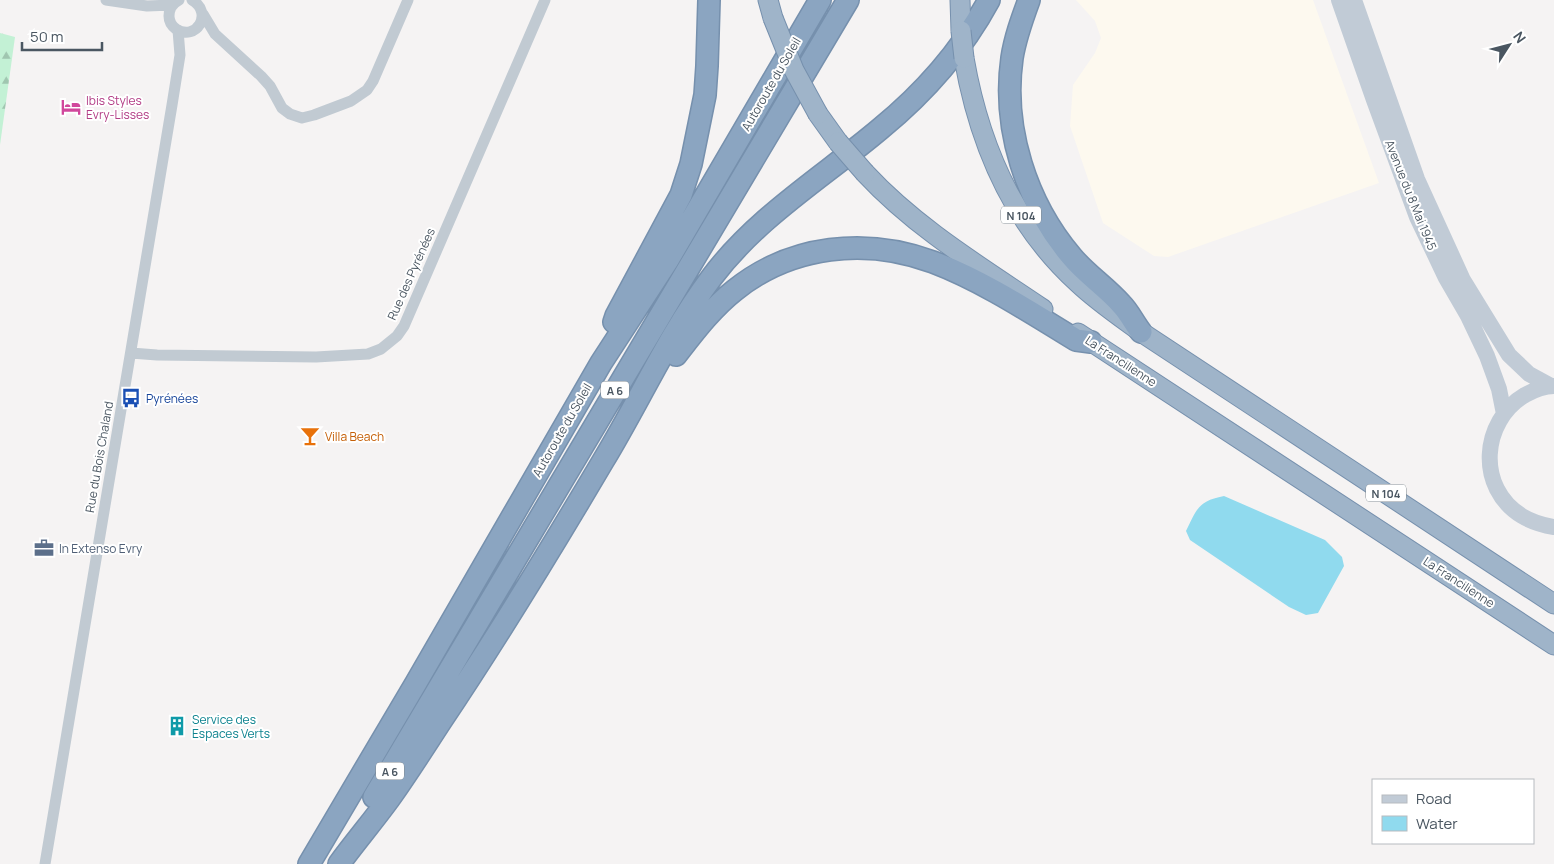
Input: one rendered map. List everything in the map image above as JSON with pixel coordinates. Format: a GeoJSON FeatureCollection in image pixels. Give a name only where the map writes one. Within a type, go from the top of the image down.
{"type":"FeatureCollection","features":[{"type":"Feature","properties":{"kind":"highway"},"geometry":{"type":"LineString","coordinates":[[601,363],[616,316],[681,195],[691,164],[705,95],[709,0]]}},
{"type":"Feature","properties":{"kind":"highway","name":"Autoroute du Soleil"},"geometry":{"type":"LineString","coordinates":[[309,864],[601,363],[668,260],[820,0]]}},
{"type":"Feature","properties":{"kind":"highway","name":"Autoroute du Soleil"},"geometry":{"type":"LineString","coordinates":[[338,864],[383,783],[848,0]]}},
{"type":"Feature","properties":{"kind":"highway","name":"N 104"},"geometry":{"type":"LineString","coordinates":[[960,0],[964,58],[974,108],[986,146],[1003,183],[1024,220],[1048,252],[1076,282],[1141,332],[1554,604]]}},
{"type":"Feature","properties":{"kind":"highway"},"geometry":{"type":"LineString","coordinates":[[338,864],[390,797],[457,698],[513,610],[605,458],[651,374],[699,295],[737,247],[778,210],[880,130],[914,100],[959,47],[988,0]]}},
{"type":"Feature","properties":{"kind":"highway"},"geometry":{"type":"LineString","coordinates":[[1029,0],[1016,42],[1010,78],[1012,127],[1023,170],[1042,214],[1072,258],[1122,305],[1141,332]]}},
{"type":"Feature","properties":{"kind":"highway","name":"La Francilienne"},"geometry":{"type":"LineString","coordinates":[[771,9],[794,70],[818,114],[838,142],[865,173],[898,206],[945,243],[1091,342],[1554,644]]}},
{"type":"Feature","properties":{"kind":"highway"},"geometry":{"type":"LineString","coordinates":[[605,458],[677,354],[715,309],[734,290],[759,274],[789,259],[807,254],[857,247],[906,254],[932,262],[970,279],[1076,340],[1091,342]]}},
{"type":"Feature","properties":{"kind":"main road","name":"Avenue du 8 Mai 1945"},"geometry":{"type":"LineString","coordinates":[[1339,0],[1417,217],[1446,278],[1468,316],[1487,356],[1499,389],[1504,414]]}},
{"type":"Feature","properties":{"kind":"main road","name":"Avenue du 8 Mai 1945"},"geometry":{"type":"LineString","coordinates":[[1354,0],[1417,179],[1463,280],[1509,354],[1529,374],[1552,386]]}},
{"type":"Feature","properties":{"kind":"main road","name":"Avenue du 8 Mai 1945"},"geometry":{"type":"LineString","coordinates":[[1552,386],[1533,391],[1517,400],[1504,414],[1494,430],[1490,449],[1490,468],[1496,486],[1506,503],[1520,515],[1538,524],[1554,527]]}},
{"type":"Feature","properties":{"kind":"street"},"geometry":{"type":"LineString","coordinates":[[106,0],[146,6],[176,3]]}},
{"type":"Feature","properties":{"kind":"street"},"geometry":{"type":"LineString","coordinates":[[195,1],[201,8],[215,34],[261,76],[270,86],[282,108],[290,114],[302,118],[351,101],[367,90],[408,0]]}},
{"type":"Feature","properties":{"kind":"street","name":"Rue des Pyrénées"},"geometry":{"type":"LineString","coordinates":[[131,353],[316,357],[368,354],[381,349],[397,336],[404,326],[544,0]]}},
{"type":"Feature","properties":{"kind":"street","name":"Rue du Bois Chaland"},"geometry":{"type":"LineString","coordinates":[[176,3],[169,10],[180,55]]}},
{"type":"Feature","properties":{"kind":"street"},"geometry":{"type":"LineString","coordinates":[[146,6],[174,26],[187,32],[215,34]]}},
{"type":"Feature","properties":{"kind":"street","name":"Rue du Bois Chaland"},"geometry":{"type":"LineString","coordinates":[[44,864],[180,55],[193,31],[202,21],[203,14]]}},
{"type":"Feature","properties":{"kind":"shaded area"},"geometry":{"type":"Polygon","coordinates":[[[1076,0],[1313,0],[1379,183],[1168,257],[1154,256],[1103,223],[1070,126],[1073,85],[1095,53],[1101,38],[1095,21],[1076,0]]]}},
{"type":"Feature","properties":{"kind":"green space"},"geometry":{"type":"Polygon","coordinates":[[[0,33],[15,37],[0,145],[0,33]]]}},
{"type":"Feature","properties":{"kind":"water"},"geometry":{"type":"Polygon","coordinates":[[[1224,496],[1325,540],[1342,557],[1344,566],[1318,613],[1306,615],[1289,607],[1190,540],[1186,531],[1199,507],[1209,500],[1224,496]]]}},
{"type":"Feature","properties":{"kind":"place","name":"Ibis Styles Evry-Lisses"},"geometry":{"type":"Point","coordinates":[71,107]}},
{"type":"Feature","properties":{"kind":"place","name":"Pyrénées"},"geometry":{"type":"Point","coordinates":[131,398]}},
{"type":"Feature","properties":{"kind":"place","name":"Villa Beach"},"geometry":{"type":"Point","coordinates":[310,436]}},
{"type":"Feature","properties":{"kind":"place","name":"In Extenso Evry"},"geometry":{"type":"Point","coordinates":[44,548]}},
{"type":"Feature","properties":{"kind":"place","name":"Service des Espaces Verts"},"geometry":{"type":"Point","coordinates":[177,726]}}]}
